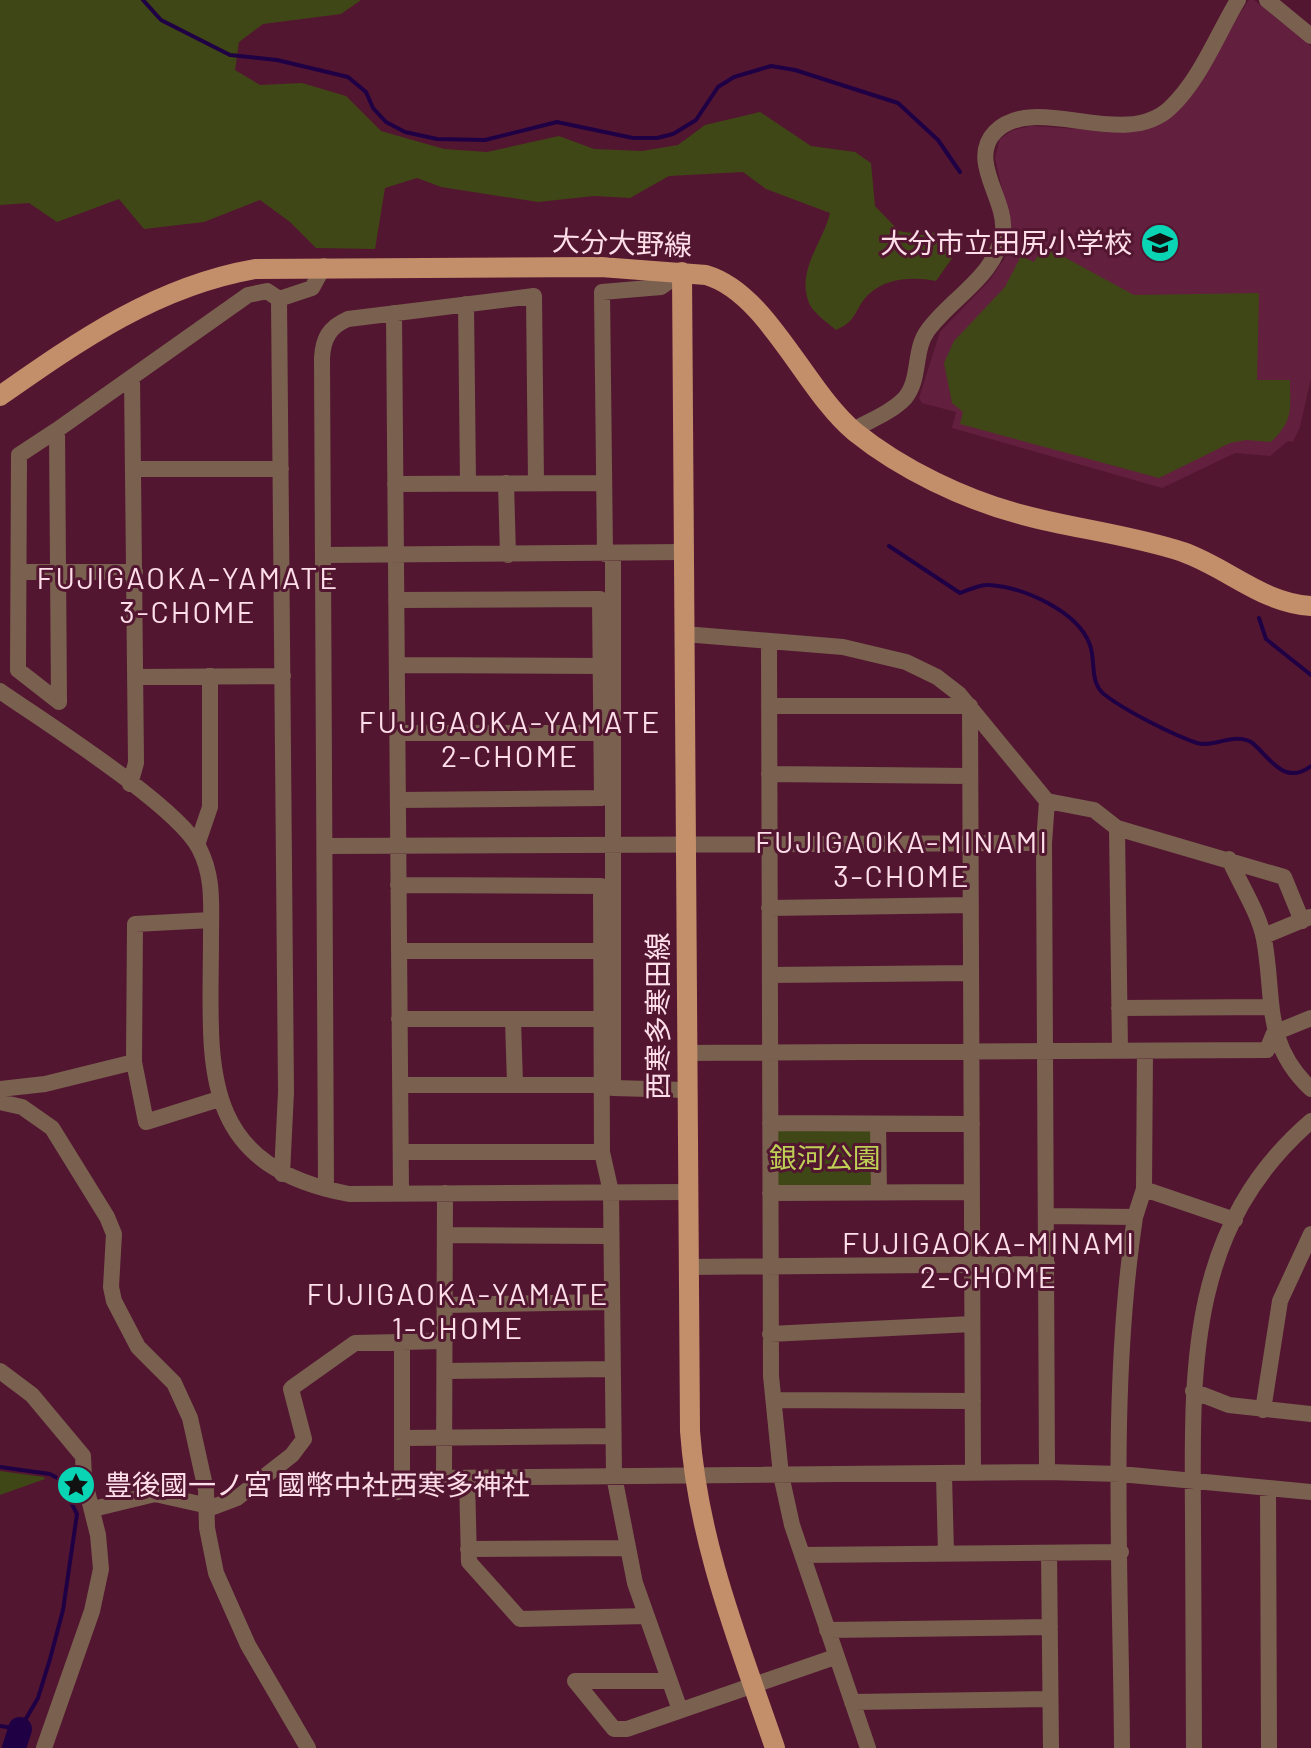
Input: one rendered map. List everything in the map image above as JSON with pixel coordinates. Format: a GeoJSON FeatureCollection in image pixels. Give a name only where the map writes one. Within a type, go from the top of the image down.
{"type":"FeatureCollection","features":[{"type":"Feature","properties":{"kind":"main road","name":"大分大野線"},"geometry":{"type":"LineString","coordinates":[[0,396],[106,324],[179,289],[219,275],[255,269],[324,266],[601,267],[682,272],[722,279],[853,430],[937,481],[1022,515],[1181,552],[1264,595],[1311,606]]}},
{"type":"Feature","properties":{"kind":"main road","name":"西寒多寒田線"},"geometry":{"type":"LineString","coordinates":[[682,272],[687,1267],[693,1475],[716,1578],[775,1748]]}},
{"type":"Feature","properties":{"kind":"street"},"geometry":{"type":"LineString","coordinates":[[853,430],[905,398],[912,384],[919,345],[929,328],[967,292],[998,251],[1003,227],[986,165],[986,148],[994,133],[1007,123],[1042,118],[1109,124],[1152,120],[1183,94],[1238,0]]}},
{"type":"Feature","properties":{"kind":"street"},"geometry":{"type":"LineString","coordinates":[[1267,0],[1311,36]]}},
{"type":"Feature","properties":{"kind":"street"},"geometry":{"type":"LineString","coordinates":[[279,299],[312,288],[324,266]]}},
{"type":"Feature","properties":{"kind":"street"},"geometry":{"type":"LineString","coordinates":[[682,272],[661,287],[602,292],[604,483],[609,554],[613,1088],[686,1090]]}},
{"type":"Feature","properties":{"kind":"street"},"geometry":{"type":"LineString","coordinates":[[57,430],[59,702],[18,670],[21,572],[19,455],[248,295],[267,291],[279,299]]}},
{"type":"Feature","properties":{"kind":"street"},"geometry":{"type":"LineString","coordinates":[[326,1189],[323,345],[336,324],[394,313],[534,296],[536,483]]}},
{"type":"Feature","properties":{"kind":"street"},"geometry":{"type":"LineString","coordinates":[[279,299],[286,1092],[282,1174]]}},
{"type":"Feature","properties":{"kind":"street"},"geometry":{"type":"LineString","coordinates":[[466,304],[468,482]]}},
{"type":"Feature","properties":{"kind":"street"},"geometry":{"type":"LineString","coordinates":[[394,313],[401,1193]]}},
{"type":"Feature","properties":{"kind":"street"},"geometry":{"type":"LineString","coordinates":[[130,784],[136,763],[132,377]]}},
{"type":"Feature","properties":{"kind":"street"},"geometry":{"type":"LineString","coordinates":[[134,469],[281,469]]}},
{"type":"Feature","properties":{"kind":"street"},"geometry":{"type":"LineString","coordinates":[[506,483],[508,555]]}},
{"type":"Feature","properties":{"kind":"street"},"geometry":{"type":"LineString","coordinates":[[395,484],[604,483]]}},
{"type":"Feature","properties":{"kind":"street"},"geometry":{"type":"LineString","coordinates":[[324,555],[684,552]]}},
{"type":"Feature","properties":{"kind":"street"},"geometry":{"type":"LineString","coordinates":[[21,572],[135,572]]}},
{"type":"Feature","properties":{"kind":"street"},"geometry":{"type":"LineString","coordinates":[[396,600],[600,599],[601,666],[602,798],[398,800]]}},
{"type":"Feature","properties":{"kind":"street"},"geometry":{"type":"LineString","coordinates":[[684,634],[843,647],[906,662],[937,677],[970,706],[1047,801],[1094,810],[1117,828],[1284,877],[1306,919],[1264,936]]}},
{"type":"Feature","properties":{"kind":"street"},"geometry":{"type":"LineString","coordinates":[[769,642],[770,1334],[774,1400],[781,1475],[802,1555],[868,1748]]}},
{"type":"Feature","properties":{"kind":"street"},"geometry":{"type":"LineString","coordinates":[[397,665],[601,666]]}},
{"type":"Feature","properties":{"kind":"street"},"geometry":{"type":"LineString","coordinates":[[197,845],[210,807],[210,676]]}},
{"type":"Feature","properties":{"kind":"street"},"geometry":{"type":"LineString","coordinates":[[135,677],[283,676]]}},
{"type":"Feature","properties":{"kind":"street"},"geometry":{"type":"LineString","coordinates":[[0,691],[130,784],[183,826],[197,845],[212,881],[211,1059],[219,1099],[241,1138],[282,1174],[349,1194],[687,1192]]}},
{"type":"Feature","properties":{"kind":"street"},"geometry":{"type":"LineString","coordinates":[[769,706],[970,706]]}},
{"type":"Feature","properties":{"kind":"street"},"geometry":{"type":"LineString","coordinates":[[970,706],[973,1473]]}},
{"type":"Feature","properties":{"kind":"street"},"geometry":{"type":"LineString","coordinates":[[397,733],[601,733]]}},
{"type":"Feature","properties":{"kind":"street"},"geometry":{"type":"LineString","coordinates":[[769,774],[970,776]]}},
{"type":"Feature","properties":{"kind":"street"},"geometry":{"type":"LineString","coordinates":[[1047,801],[1044,843],[1047,1472]]}},
{"type":"Feature","properties":{"kind":"street"},"geometry":{"type":"LineString","coordinates":[[1117,828],[1120,1051]]}},
{"type":"Feature","properties":{"kind":"street"},"geometry":{"type":"LineString","coordinates":[[326,846],[1044,843]]}},
{"type":"Feature","properties":{"kind":"street"},"geometry":{"type":"LineString","coordinates":[[1229,859],[1264,936],[1274,1033],[1295,1074],[1311,1089]]}},
{"type":"Feature","properties":{"kind":"street"},"geometry":{"type":"LineString","coordinates":[[398,885],[601,886],[602,1152],[611,1192],[610,1369],[614,1476],[627,1548],[646,1616],[680,1710]]}},
{"type":"Feature","properties":{"kind":"street"},"geometry":{"type":"LineString","coordinates":[[769,908],[971,905]]}},
{"type":"Feature","properties":{"kind":"street"},"geometry":{"type":"LineString","coordinates":[[211,920],[135,924],[134,1062],[146,1122],[219,1099]]}},
{"type":"Feature","properties":{"kind":"street"},"geometry":{"type":"LineString","coordinates":[[399,951],[602,951]]}},
{"type":"Feature","properties":{"kind":"street"},"geometry":{"type":"LineString","coordinates":[[770,975],[971,973]]}},
{"type":"Feature","properties":{"kind":"street"},"geometry":{"type":"LineString","coordinates":[[1119,1008],[1270,1007]]}},
{"type":"Feature","properties":{"kind":"street"},"geometry":{"type":"LineString","coordinates":[[686,1053],[1267,1050],[1274,1033],[1311,1018]]}},
{"type":"Feature","properties":{"kind":"street"},"geometry":{"type":"LineString","coordinates":[[399,1019],[601,1019]]}},
{"type":"Feature","properties":{"kind":"street"},"geometry":{"type":"LineString","coordinates":[[513,1020],[515,1084]]}},
{"type":"Feature","properties":{"kind":"street"},"geometry":{"type":"LineString","coordinates":[[1122,1748],[1120,1474],[1125,1292],[1135,1217],[1144,1189],[1145,1051]]}},
{"type":"Feature","properties":{"kind":"street"},"geometry":{"type":"LineString","coordinates":[[0,1089],[45,1084],[134,1062]]}},
{"type":"Feature","properties":{"kind":"street"},"geometry":{"type":"LineString","coordinates":[[400,1085],[602,1085]]}},
{"type":"Feature","properties":{"kind":"street"},"geometry":{"type":"LineString","coordinates":[[0,1102],[22,1107],[52,1128],[107,1217],[114,1234],[111,1287],[114,1301],[138,1347],[169,1377],[186,1402],[216,1573],[248,1645],[308,1748]]}},
{"type":"Feature","properties":{"kind":"street"},"geometry":{"type":"LineString","coordinates":[[1194,1748],[1193,1391],[1203,1303],[1235,1220],[1270,1161],[1311,1121]]}},
{"type":"Feature","properties":{"kind":"street"},"geometry":{"type":"LineString","coordinates":[[770,1123],[972,1124]]}},
{"type":"Feature","properties":{"kind":"street"},"geometry":{"type":"LineString","coordinates":[[878,1124],[879,1192]]}},
{"type":"Feature","properties":{"kind":"street"},"geometry":{"type":"LineString","coordinates":[[401,1152],[602,1152]]}},
{"type":"Feature","properties":{"kind":"street"},"geometry":{"type":"LineString","coordinates":[[1144,1189],[1235,1220]]}},
{"type":"Feature","properties":{"kind":"street"},"geometry":{"type":"LineString","coordinates":[[770,1193],[972,1192]]}},
{"type":"Feature","properties":{"kind":"street"},"geometry":{"type":"LineString","coordinates":[[445,1193],[444,1478],[1047,1472],[1120,1474],[1311,1492]]}},
{"type":"Feature","properties":{"kind":"street"},"geometry":{"type":"LineString","coordinates":[[1048,1216],[1135,1217]]}},
{"type":"Feature","properties":{"kind":"street"},"geometry":{"type":"LineString","coordinates":[[1263,1410],[1280,1301],[1311,1234]]}},
{"type":"Feature","properties":{"kind":"street"},"geometry":{"type":"LineString","coordinates":[[445,1235],[610,1236]]}},
{"type":"Feature","properties":{"kind":"street"},"geometry":{"type":"LineString","coordinates":[[687,1267],[1047,1264]]}},
{"type":"Feature","properties":{"kind":"street"},"geometry":{"type":"LineString","coordinates":[[445,1305],[610,1302]]}},
{"type":"Feature","properties":{"kind":"street"},"geometry":{"type":"LineString","coordinates":[[770,1334],[972,1324]]}},
{"type":"Feature","properties":{"kind":"street"},"geometry":{"type":"LineString","coordinates":[[93,1509],[155,1494],[206,1506],[221,1506],[237,1498],[297,1449],[304,1435],[293,1387],[355,1343],[445,1341]]}},
{"type":"Feature","properties":{"kind":"street"},"geometry":{"type":"LineString","coordinates":[[397,1492],[402,1480],[402,1342]]}},
{"type":"Feature","properties":{"kind":"street"},"geometry":{"type":"LineString","coordinates":[[445,1371],[610,1369]]}},
{"type":"Feature","properties":{"kind":"street"},"geometry":{"type":"LineString","coordinates":[[0,1371],[23,1386],[77,1446],[85,1461],[84,1479],[100,1546],[99,1581],[89,1621],[44,1748]]}},
{"type":"Feature","properties":{"kind":"street"},"geometry":{"type":"LineString","coordinates":[[1193,1391],[1229,1405],[1311,1414]]}},
{"type":"Feature","properties":{"kind":"street"},"geometry":{"type":"LineString","coordinates":[[774,1400],[973,1401]]}},
{"type":"Feature","properties":{"kind":"street"},"geometry":{"type":"LineString","coordinates":[[402,1438],[612,1436]]}},
{"type":"Feature","properties":{"kind":"street"},"geometry":{"type":"LineString","coordinates":[[944,1475],[946,1553]]}},
{"type":"Feature","properties":{"kind":"street"},"geometry":{"type":"LineString","coordinates":[[467,1478],[469,1562],[520,1619],[646,1616]]}},
{"type":"Feature","properties":{"kind":"street"},"geometry":{"type":"LineString","coordinates":[[1268,1488],[1269,1748]]}},
{"type":"Feature","properties":{"kind":"street"},"geometry":{"type":"LineString","coordinates":[[468,1549],[627,1548]]}},
{"type":"Feature","properties":{"kind":"street"},"geometry":{"type":"LineString","coordinates":[[802,1555],[1121,1552]]}},
{"type":"Feature","properties":{"kind":"street"},"geometry":{"type":"LineString","coordinates":[[1049,1553],[1051,1748]]}},
{"type":"Feature","properties":{"kind":"street"},"geometry":{"type":"LineString","coordinates":[[827,1630],[1050,1627]]}},
{"type":"Feature","properties":{"kind":"street"},"geometry":{"type":"LineString","coordinates":[[668,1681],[575,1681],[614,1729],[627,1729],[835,1657]]}},
{"type":"Feature","properties":{"kind":"street"},"geometry":{"type":"LineString","coordinates":[[852,1702],[1050,1699]]}},
{"type":"Feature","properties":{"kind":"shaded area","name":"大分市立田尻小学校"},"geometry":{"type":"Polygon","coordinates":[[[1249,0],[1254,0],[1311,46],[1311,378],[1300,427],[1293,442],[1288,441],[1270,456],[1235,453],[1162,488],[952,428],[956,412],[922,403],[919,398],[940,332],[990,280],[1007,255],[1010,224],[995,158],[1000,139],[1013,130],[1032,126],[1124,132],[1163,122],[1173,115],[1249,0]]]}},
{"type":"Feature","properties":{"kind":"green space"},"geometry":{"type":"Polygon","coordinates":[[[0,0],[361,0],[341,14],[263,24],[239,42],[235,70],[260,85],[302,83],[346,96],[381,131],[444,149],[487,152],[559,136],[594,149],[642,151],[678,145],[705,125],[760,112],[811,146],[855,152],[871,163],[875,206],[899,231],[923,235],[951,229],[962,244],[936,281],[910,279],[884,284],[864,299],[849,322],[836,330],[814,310],[806,291],[808,268],[830,213],[766,189],[743,172],[669,176],[630,198],[594,196],[538,202],[441,187],[417,178],[385,188],[375,249],[316,248],[290,222],[260,200],[204,222],[144,229],[119,199],[57,222],[29,203],[0,205],[0,0]]]}},
{"type":"Feature","properties":{"kind":"green space"},"geometry":{"type":"Polygon","coordinates":[[[1044,246],[1134,295],[1259,293],[1257,380],[1290,380],[1289,414],[1284,427],[1271,442],[1246,440],[1230,443],[1159,478],[960,424],[963,412],[952,403],[944,363],[954,341],[1005,287],[1021,256],[1034,262],[1044,246]]]}},
{"type":"Feature","properties":{"kind":"green space","name":"銀河公園"},"geometry":{"type":"Polygon","coordinates":[[[780,1128],[871,1129],[872,1187],[782,1188],[776,1184],[776,1132],[780,1128]]]}},
{"type":"Feature","properties":{"kind":"green space"},"geometry":{"type":"Polygon","coordinates":[[[0,1471],[44,1477],[45,1479],[0,1495],[0,1471]]]}},
{"type":"Feature","properties":{"kind":"waterway"},"geometry":{"type":"LineString","coordinates":[[143,0],[161,20],[230,55],[277,60],[348,77],[366,92],[373,108],[386,122],[405,132],[437,139],[485,140],[557,122],[633,138],[657,138],[673,134],[696,120],[718,87],[734,77],[771,66],[795,70],[898,103],[938,140],[960,172]]}},
{"type":"Feature","properties":{"kind":"waterway"},"geometry":{"type":"LineString","coordinates":[[889,546],[960,593],[982,585],[1003,587],[1033,596],[1062,612],[1084,633],[1090,645],[1100,690],[1150,722],[1197,743],[1244,739],[1284,771],[1301,772],[1311,766]]}},
{"type":"Feature","properties":{"kind":"waterway"},"geometry":{"type":"LineString","coordinates":[[1259,618],[1266,639],[1311,675]]}},
{"type":"Feature","properties":{"kind":"waterway"},"geometry":{"type":"LineString","coordinates":[[0,1467],[50,1474],[59,1479],[77,1514],[63,1610],[38,1698],[20,1729],[0,1726]]}},
{"type":"Feature","properties":{"kind":"waterway"},"geometry":{"type":"LineString","coordinates":[[14,1748],[20,1729]]}},
{"type":"Feature","properties":{"kind":"place","name":"大分市立田尻小学校"},"geometry":{"type":"Point","coordinates":[1160,243]}},
{"type":"Feature","properties":{"kind":"place","name":"豊後國一ノ宮 國幣中社西寒多神社"},"geometry":{"type":"Point","coordinates":[76,1485]}},
{"type":"Feature","properties":{"kind":"district","name":"FUJIGAOKA-YAMATE 3-CHOME"},"geometry":{"type":"Point","coordinates":[188,596]}},
{"type":"Feature","properties":{"kind":"district","name":"FUJIGAOKA-YAMATE 2-CHOME"},"geometry":{"type":"Point","coordinates":[510,740]}},
{"type":"Feature","properties":{"kind":"district","name":"FUJIGAOKA-MINAMI 3-CHOME"},"geometry":{"type":"Point","coordinates":[902,860]}},
{"type":"Feature","properties":{"kind":"district","name":"FUJIGAOKA-MINAMI 2-CHOME"},"geometry":{"type":"Point","coordinates":[989,1261]}},
{"type":"Feature","properties":{"kind":"district","name":"FUJIGAOKA-YAMATE 1-CHOME"},"geometry":{"type":"Point","coordinates":[458,1312]}}]}
